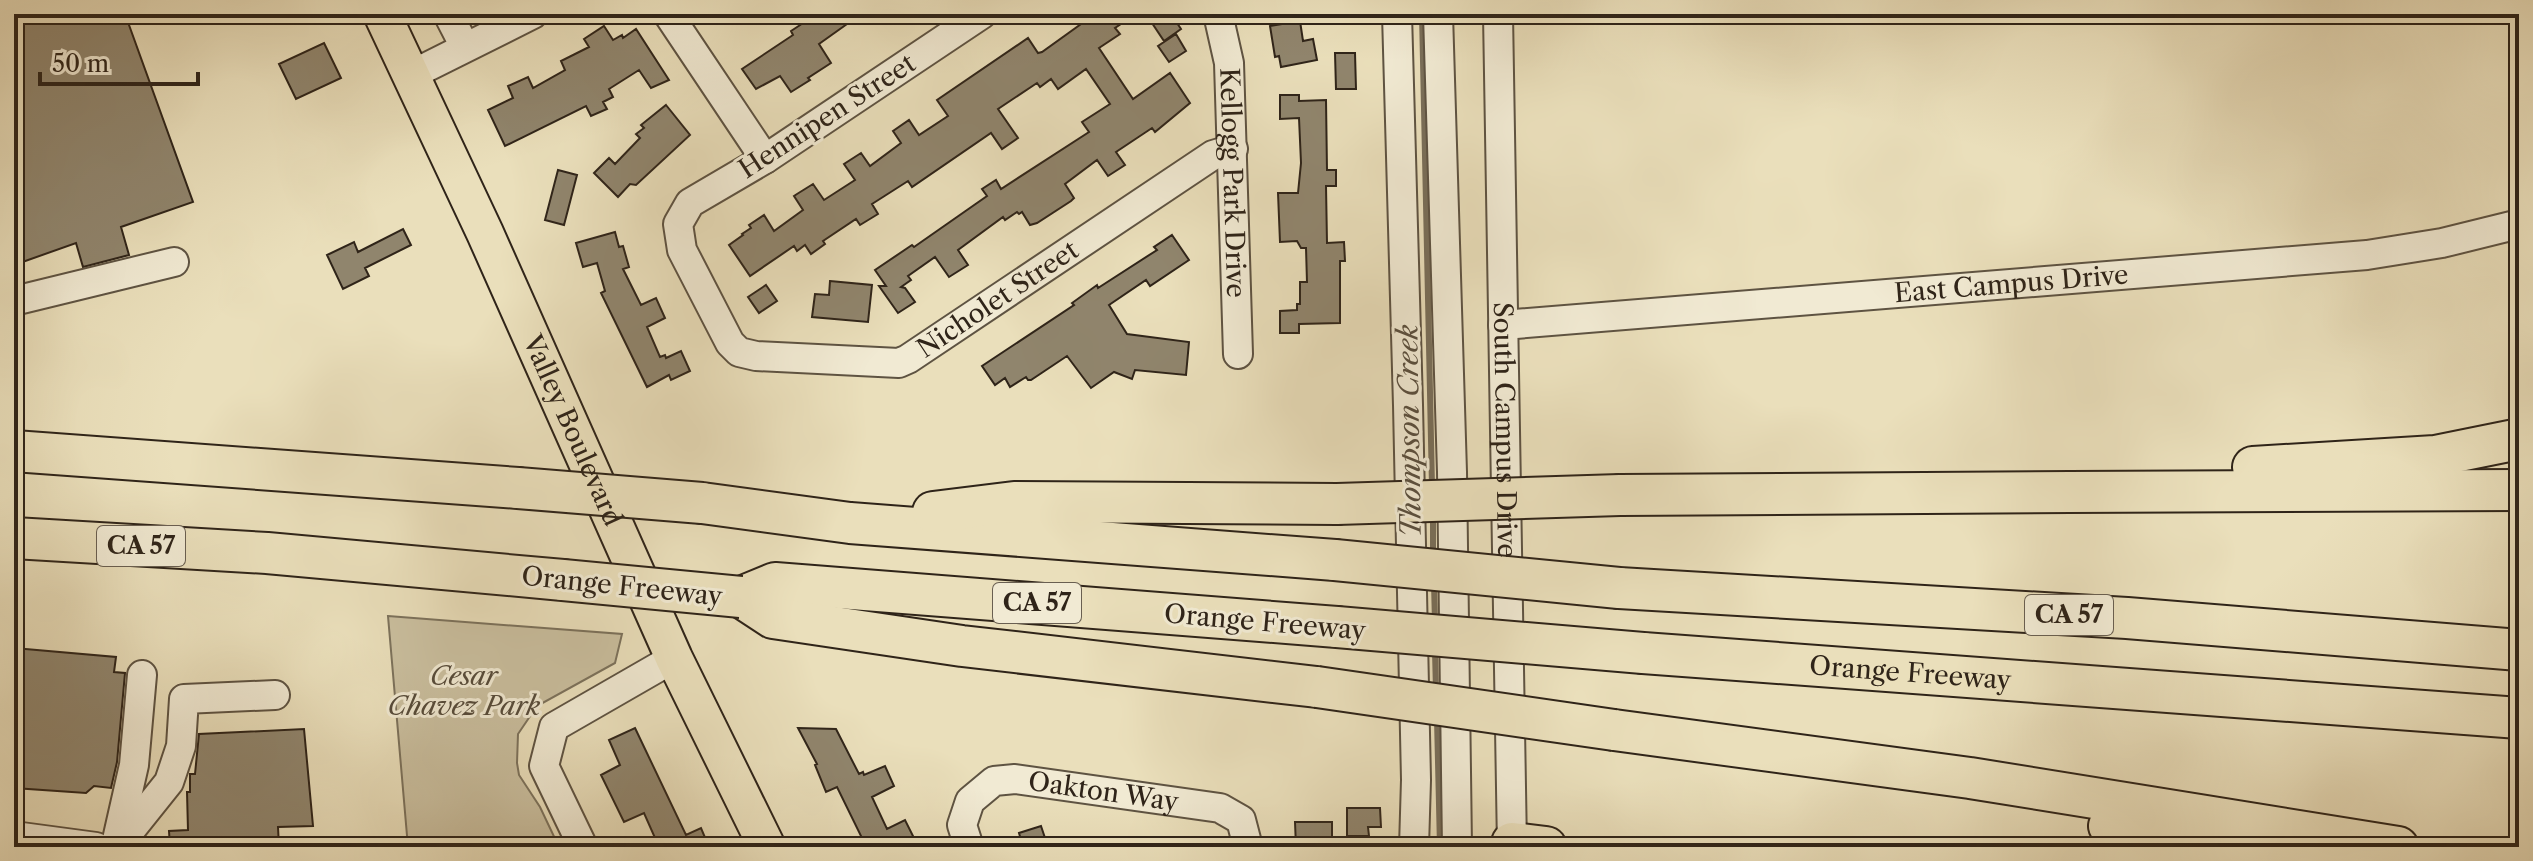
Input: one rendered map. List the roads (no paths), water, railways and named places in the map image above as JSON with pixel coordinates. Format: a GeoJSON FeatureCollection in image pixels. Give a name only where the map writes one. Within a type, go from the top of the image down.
{"type":"FeatureCollection","features":[{"type":"Feature","properties":{"kind":"highway"},"geometry":{"type":"LineString","coordinates":[[1896,491],[2133,472],[2435,456],[2519,439]]}},
{"type":"Feature","properties":{"kind":"highway","name":"CA 57"},"geometry":{"type":"LineString","coordinates":[[14,451],[702,503],[850,523],[1335,560],[1619,588],[2127,618],[2519,650]]}},
{"type":"Feature","properties":{"kind":"highway"},"geometry":{"type":"LineString","coordinates":[[850,523],[1014,502],[1337,504],[1620,495],[1896,491],[2135,494],[2519,490]]}},
{"type":"Feature","properties":{"kind":"highway","name":"Orange Freeway"},"geometry":{"type":"LineString","coordinates":[[14,538],[267,553],[741,597],[775,583],[1643,653],[2519,718]]}},
{"type":"Feature","properties":{"kind":"highway"},"geometry":{"type":"LineString","coordinates":[[741,597],[773,618],[962,646],[1317,687],[1970,778],[2398,847]]}},
{"type":"Feature","properties":{"kind":"highway"},"geometry":{"type":"LineString","coordinates":[[1780,753],[2202,847]]}},
{"type":"Feature","properties":{"kind":"main road","name":"Valley Boulevard"},"geometry":{"type":"LineString","coordinates":[[382,14],[674,658],[767,847]]}},
{"type":"Feature","properties":{"kind":"street"},"geometry":{"type":"LineString","coordinates":[[448,14],[465,47]]}},
{"type":"Feature","properties":{"kind":"street"},"geometry":{"type":"LineString","coordinates":[[411,75],[533,14]]}},
{"type":"Feature","properties":{"kind":"street"},"geometry":{"type":"LineString","coordinates":[[668,14],[765,159]]}},
{"type":"Feature","properties":{"kind":"street","name":"Hennipen Street"},"geometry":{"type":"LineString","coordinates":[[678,224],[690,203],[765,159],[982,14]]}},
{"type":"Feature","properties":{"kind":"street","name":"Kellogg Park Drive"},"geometry":{"type":"LineString","coordinates":[[1218,14],[1229,63],[1238,354]]}},
{"type":"Feature","properties":{"kind":"street"},"geometry":{"type":"LineString","coordinates":[[1397,14],[1416,780],[1414,847]]}},
{"type":"Feature","properties":{"kind":"street"},"geometry":{"type":"LineString","coordinates":[[1438,14],[1452,472],[1457,847]]}},
{"type":"Feature","properties":{"kind":"street","name":"South Campus Drive"},"geometry":{"type":"LineString","coordinates":[[1498,14],[1503,325],[1523,846]]}},
{"type":"Feature","properties":{"kind":"street","name":"Nicholet Street"},"geometry":{"type":"LineString","coordinates":[[678,224],[682,250],[730,343],[739,352],[756,356],[899,363],[1213,155],[1233,149]]}},
{"type":"Feature","properties":{"kind":"street","name":"East Campus Drive"},"geometry":{"type":"LineString","coordinates":[[1503,325],[2367,255],[2442,243],[2519,224]]}},
{"type":"Feature","properties":{"kind":"street"},"geometry":{"type":"LineString","coordinates":[[14,301],[174,262]]}},
{"type":"Feature","properties":{"kind":"street"},"geometry":{"type":"LineString","coordinates":[[583,847],[544,766],[554,727],[674,658]]}},
{"type":"Feature","properties":{"kind":"street"},"geometry":{"type":"LineString","coordinates":[[116,847],[134,765],[142,675]]}},
{"type":"Feature","properties":{"kind":"street"},"geometry":{"type":"LineString","coordinates":[[116,847],[169,782],[181,746],[184,699],[275,695]]}},
{"type":"Feature","properties":{"kind":"street","name":"Oakton Way"},"geometry":{"type":"LineString","coordinates":[[969,847],[962,825],[970,801],[994,781],[1015,779],[1220,808],[1241,820],[1248,847]]}},
{"type":"Feature","properties":{"kind":"street"},"geometry":{"type":"LineString","coordinates":[[14,836],[96,847]]}},
{"type":"Feature","properties":{"kind":"waterway","name":"Thompson Creek"},"geometry":{"type":"LineString","coordinates":[[1422,14],[1432,487]]}},
{"type":"Feature","properties":{"kind":"waterway","name":"Thompson Creek"},"geometry":{"type":"LineString","coordinates":[[1433,515],[1433,555]]}},
{"type":"Feature","properties":{"kind":"waterway","name":"Thompson Creek"},"geometry":{"type":"LineString","coordinates":[[1434,583],[1435,623]]}},
{"type":"Feature","properties":{"kind":"waterway","name":"Thompson Creek"},"geometry":{"type":"LineString","coordinates":[[1435,651],[1436,691]]}},
{"type":"Feature","properties":{"kind":"waterway","name":"Thompson Creek"},"geometry":{"type":"LineString","coordinates":[[1437,719],[1440,847]]}},
{"type":"Feature","properties":{"kind":"park label","name":"Cesar Chavez Park"},"geometry":{"type":"Point","coordinates":[464,691]}}]}
